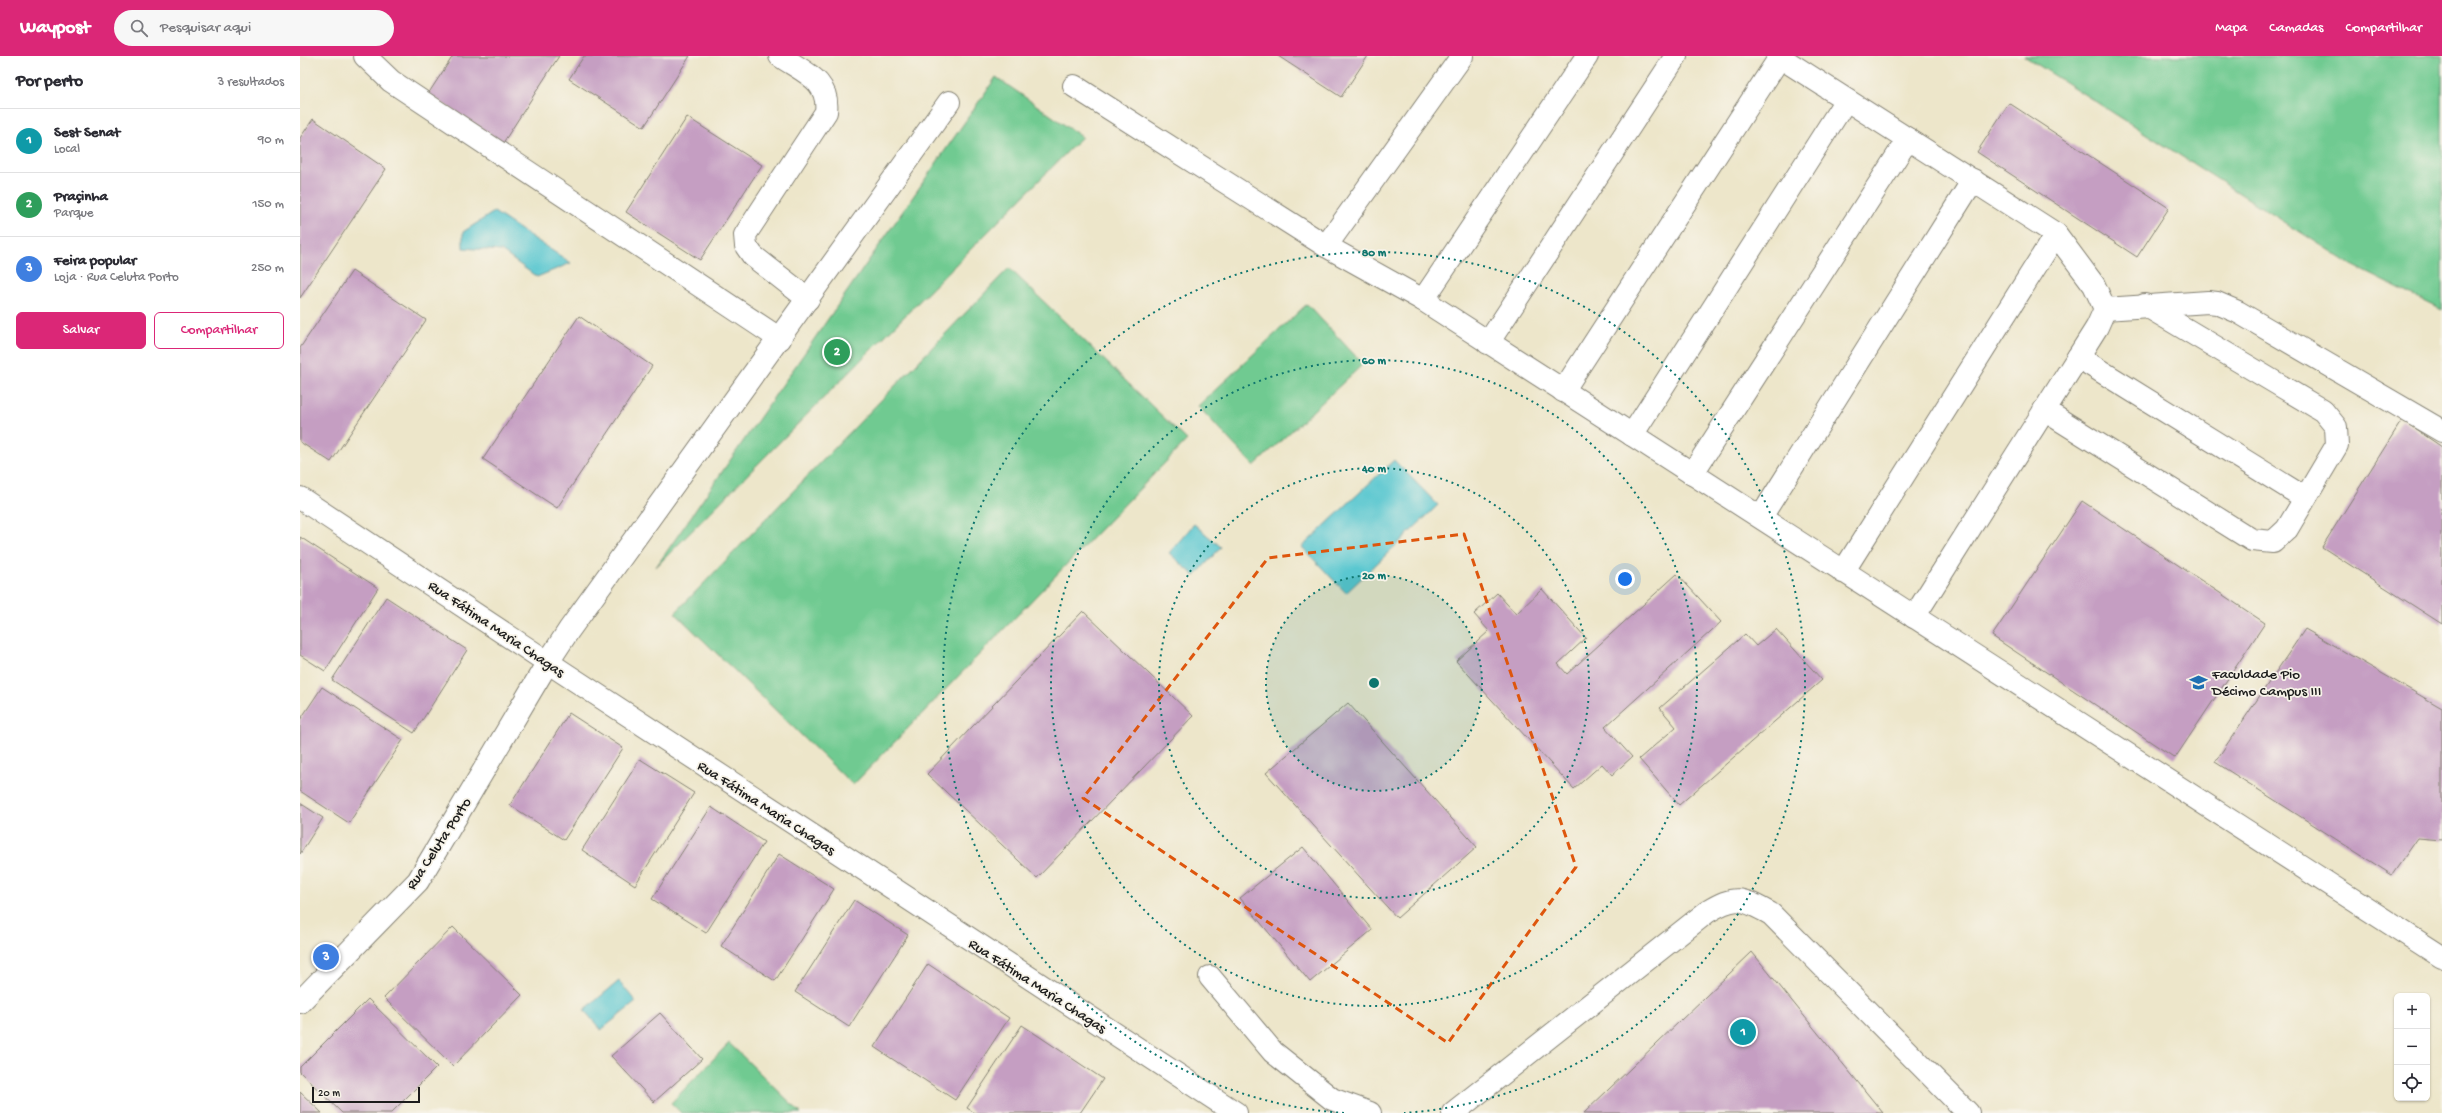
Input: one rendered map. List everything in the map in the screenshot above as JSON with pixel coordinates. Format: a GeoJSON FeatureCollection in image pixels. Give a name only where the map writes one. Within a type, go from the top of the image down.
{"type":"FeatureCollection","features":[{"type":"Feature","properties":{"kind":"street"},"geometry":{"type":"LineString","coordinates":[[365,56],[391,81],[780,339]]}},
{"type":"Feature","properties":{"kind":"street"},"geometry":{"type":"LineString","coordinates":[[780,56],[812,78],[824,89],[827,100],[826,112],[745,235],[746,246],[753,256],[808,299]]}},
{"type":"Feature","properties":{"kind":"street"},"geometry":{"type":"LineString","coordinates":[[1326,246],[1462,56]]}},
{"type":"Feature","properties":{"kind":"street"},"geometry":{"type":"LineString","coordinates":[[1423,300],[1587,56]]}},
{"type":"Feature","properties":{"kind":"street"},"geometry":{"type":"LineString","coordinates":[[1488,343],[1676,56]]}},
{"type":"Feature","properties":{"kind":"street"},"geometry":{"type":"LineString","coordinates":[[1563,391],[1778,57],[2056,234],[2094,285],[2105,309]]}},
{"type":"Feature","properties":{"kind":"street"},"geometry":{"type":"LineString","coordinates":[[1074,86],[1326,246],[1423,300],[2442,957]]}},
{"type":"Feature","properties":{"kind":"street"},"geometry":{"type":"LineString","coordinates":[[1632,436],[1846,100]]}},
{"type":"Feature","properties":{"kind":"street","name":"Rua Celuta Porto"},"geometry":{"type":"LineString","coordinates":[[300,1002],[418,881],[548,662],[949,102]]}},
{"type":"Feature","properties":{"kind":"street"},"geometry":{"type":"LineString","coordinates":[[1692,474],[1908,139]]}},
{"type":"Feature","properties":{"kind":"street"},"geometry":{"type":"LineString","coordinates":[[1761,517],[1973,180]]}},
{"type":"Feature","properties":{"kind":"street"},"geometry":{"type":"LineString","coordinates":[[1843,572],[2056,234]]}},
{"type":"Feature","properties":{"kind":"street"},"geometry":{"type":"LineString","coordinates":[[2105,309],[2145,305],[2208,302],[2228,307],[2442,431]]}},
{"type":"Feature","properties":{"kind":"street"},"geometry":{"type":"LineString","coordinates":[[2044,410],[2252,540],[2273,542],[2287,529],[2337,445],[2336,427],[2323,411],[2145,305]]}},
{"type":"Feature","properties":{"kind":"street"},"geometry":{"type":"LineString","coordinates":[[1914,617],[2078,357],[2105,309]]}},
{"type":"Feature","properties":{"kind":"street"},"geometry":{"type":"LineString","coordinates":[[2078,357],[2306,498]]}},
{"type":"Feature","properties":{"kind":"street","name":"Rua Fátima Maria Chagas"},"geometry":{"type":"LineString","coordinates":[[300,498],[1236,1113]]}},
{"type":"Feature","properties":{"kind":"street"},"geometry":{"type":"LineString","coordinates":[[1453,1113],[1707,912],[1728,899],[1749,902],[1771,914],[1968,1113]]}},
{"type":"Feature","properties":{"kind":"street"},"geometry":{"type":"LineString","coordinates":[[1210,977],[1273,1052],[1332,1099],[1370,1113]]}},
{"type":"Feature","properties":{"kind":"highlighted area"},"geometry":{"type":"Polygon","coordinates":[[[1464,534],[1576,867],[1448,1043],[1083,798],[1268,558],[1464,534]]]}},
{"type":"Feature","properties":{"kind":"green space"},"geometry":{"type":"Polygon","coordinates":[[[2024,56],[2442,56],[2442,310],[2352,265],[2024,56]]]}},
{"type":"Feature","properties":{"kind":"green space"},"geometry":{"type":"Polygon","coordinates":[[[996,77],[1082,137],[656,567],[996,77]]]}},
{"type":"Feature","properties":{"kind":"green space"},"geometry":{"type":"Polygon","coordinates":[[[1009,268],[1187,440],[853,785],[675,613],[1009,268]]]}},
{"type":"Feature","properties":{"kind":"green space"},"geometry":{"type":"Polygon","coordinates":[[[1307,304],[1363,364],[1254,466],[1198,406],[1307,304]]]}},
{"type":"Feature","properties":{"kind":"green space"},"geometry":{"type":"Polygon","coordinates":[[[729,1043],[801,1113],[681,1113],[671,1103],[729,1043]]]}},
{"type":"Feature","properties":{"kind":"water"},"geometry":{"type":"Polygon","coordinates":[[[494,212],[571,263],[537,277],[501,251],[463,248],[463,232],[494,212]]]}},
{"type":"Feature","properties":{"kind":"water"},"geometry":{"type":"Polygon","coordinates":[[[1394,460],[1438,505],[1346,593],[1302,547],[1394,460]]]}},
{"type":"Feature","properties":{"kind":"water"},"geometry":{"type":"Polygon","coordinates":[[[1194,524],[1221,547],[1195,576],[1169,553],[1194,524]]]}},
{"type":"Feature","properties":{"kind":"water"},"geometry":{"type":"Polygon","coordinates":[[[619,981],[636,1002],[601,1030],[584,1010],[619,981]]]}},
{"type":"Feature","properties":{"kind":"building"},"geometry":{"type":"Polygon","coordinates":[[[453,56],[559,56],[503,143],[428,94],[453,56]]]}},
{"type":"Feature","properties":{"kind":"building"},"geometry":{"type":"Polygon","coordinates":[[[584,56],[690,56],[644,127],[569,79],[584,56]]]}},
{"type":"Feature","properties":{"kind":"building"},"geometry":{"type":"Polygon","coordinates":[[[1278,56],[1368,56],[1341,97],[1278,56]]]}},
{"type":"Feature","properties":{"kind":"building"},"geometry":{"type":"Polygon","coordinates":[[[2009,103],[2169,208],[2137,257],[1977,152],[2009,103]]]}},
{"type":"Feature","properties":{"kind":"building"},"geometry":{"type":"Polygon","coordinates":[[[687,117],[762,165],[700,260],[626,212],[687,117]]]}},
{"type":"Feature","properties":{"kind":"building"},"geometry":{"type":"Polygon","coordinates":[[[313,119],[386,169],[300,298],[300,138],[313,119]]]}},
{"type":"Feature","properties":{"kind":"building"},"geometry":{"type":"Polygon","coordinates":[[[352,271],[426,320],[331,462],[300,442],[300,348],[352,271]]]}},
{"type":"Feature","properties":{"kind":"building"},"geometry":{"type":"Polygon","coordinates":[[[579,316],[652,366],[557,508],[483,459],[579,316]]]}},
{"type":"Feature","properties":{"kind":"building"},"geometry":{"type":"Polygon","coordinates":[[[2402,420],[2442,447],[2442,624],[2322,547],[2402,420]]]}},
{"type":"Feature","properties":{"kind":"building"},"geometry":{"type":"Polygon","coordinates":[[[2082,501],[2265,623],[2175,758],[1992,636],[2082,501]]]}},
{"type":"Feature","properties":{"kind":"building"},"geometry":{"type":"Polygon","coordinates":[[[300,537],[378,588],[325,671],[300,655],[300,537]]]}},
{"type":"Feature","properties":{"kind":"building"},"geometry":{"type":"Polygon","coordinates":[[[1677,574],[1721,622],[1605,727],[1632,757],[1612,775],[1602,764],[1574,789],[1456,661],[1489,631],[1474,614],[1497,593],[1516,614],[1542,589],[1586,638],[1558,664],[1567,674],[1677,574]]]}},
{"type":"Feature","properties":{"kind":"building"},"geometry":{"type":"Polygon","coordinates":[[[386,597],[467,650],[414,733],[332,680],[386,597]]]}},
{"type":"Feature","properties":{"kind":"building"},"geometry":{"type":"Polygon","coordinates":[[[1083,611],[1193,716],[1037,878],[927,774],[1083,611]]]}},
{"type":"Feature","properties":{"kind":"building"},"geometry":{"type":"Polygon","coordinates":[[[1776,629],[1822,680],[1679,805],[1639,759],[1676,727],[1660,708],[1745,634],[1756,646],[1776,629]]]}},
{"type":"Feature","properties":{"kind":"building"},"geometry":{"type":"Polygon","coordinates":[[[2305,629],[2442,708],[2442,840],[2418,838],[2392,875],[2215,762],[2305,629]]]}},
{"type":"Feature","properties":{"kind":"building"},"geometry":{"type":"Polygon","coordinates":[[[322,687],[403,740],[349,823],[300,791],[300,720],[322,687]]]}},
{"type":"Feature","properties":{"kind":"building"},"geometry":{"type":"Polygon","coordinates":[[[1348,703],[1477,847],[1397,918],[1266,773],[1348,703]]]}},
{"type":"Feature","properties":{"kind":"building"},"geometry":{"type":"Polygon","coordinates":[[[569,713],[623,748],[564,840],[510,805],[569,713]]]}},
{"type":"Feature","properties":{"kind":"building"},"geometry":{"type":"Polygon","coordinates":[[[640,759],[694,793],[635,885],[582,850],[640,759]]]}},
{"type":"Feature","properties":{"kind":"building"},"geometry":{"type":"Polygon","coordinates":[[[300,803],[323,818],[300,854],[300,803]]]}},
{"type":"Feature","properties":{"kind":"building"},"geometry":{"type":"Polygon","coordinates":[[[711,807],[764,842],[706,933],[652,899],[711,807]]]}},
{"type":"Feature","properties":{"kind":"building"},"geometry":{"type":"Polygon","coordinates":[[[1303,847],[1372,930],[1310,982],[1240,898],[1303,847]]]}},
{"type":"Feature","properties":{"kind":"building"},"geometry":{"type":"Polygon","coordinates":[[[779,854],[834,889],[775,981],[721,946],[779,854]]]}},
{"type":"Feature","properties":{"kind":"building"},"geometry":{"type":"Polygon","coordinates":[[[854,900],[908,935],[849,1027],[795,992],[854,900]]]}},
{"type":"Feature","properties":{"kind":"building"},"geometry":{"type":"Polygon","coordinates":[[[453,927],[522,995],[453,1066],[384,998],[453,927]]]}},
{"type":"Feature","properties":{"kind":"building"},"geometry":{"type":"Polygon","coordinates":[[[1752,952],[1883,1113],[1584,1113],[1752,952]]]}},
{"type":"Feature","properties":{"kind":"building"},"geometry":{"type":"Polygon","coordinates":[[[928,964],[1009,1018],[955,1100],[874,1047],[928,964]]]}},
{"type":"Feature","properties":{"kind":"building"},"geometry":{"type":"Polygon","coordinates":[[[368,999],[437,1067],[391,1113],[342,1113],[300,1072],[300,1067],[368,999]]]}},
{"type":"Feature","properties":{"kind":"building"},"geometry":{"type":"Polygon","coordinates":[[[660,1013],[702,1059],[654,1102],[611,1056],[660,1013]]]}},
{"type":"Feature","properties":{"kind":"building"},"geometry":{"type":"Polygon","coordinates":[[[1022,1025],[1103,1079],[1080,1113],[975,1113],[967,1108],[1022,1025]]]}},
{"type":"Feature","properties":{"kind":"building"},"geometry":{"type":"Polygon","coordinates":[[[300,1092],[322,1113],[300,1113],[300,1092]]]}},
{"type":"Feature","properties":{"kind":"place","name":"Praçinha"},"geometry":{"type":"Point","coordinates":[837,352]}},
{"type":"Feature","properties":{"kind":"place","name":"Faculdade Pio Décimo Campus III"},"geometry":{"type":"Point","coordinates":[2199,682]}},
{"type":"Feature","properties":{"kind":"place","name":"Feira popular"},"geometry":{"type":"Point","coordinates":[326,957]}},
{"type":"Feature","properties":{"kind":"place","name":"Sest Senat"},"geometry":{"type":"Point","coordinates":[1743,1032]}}]}
